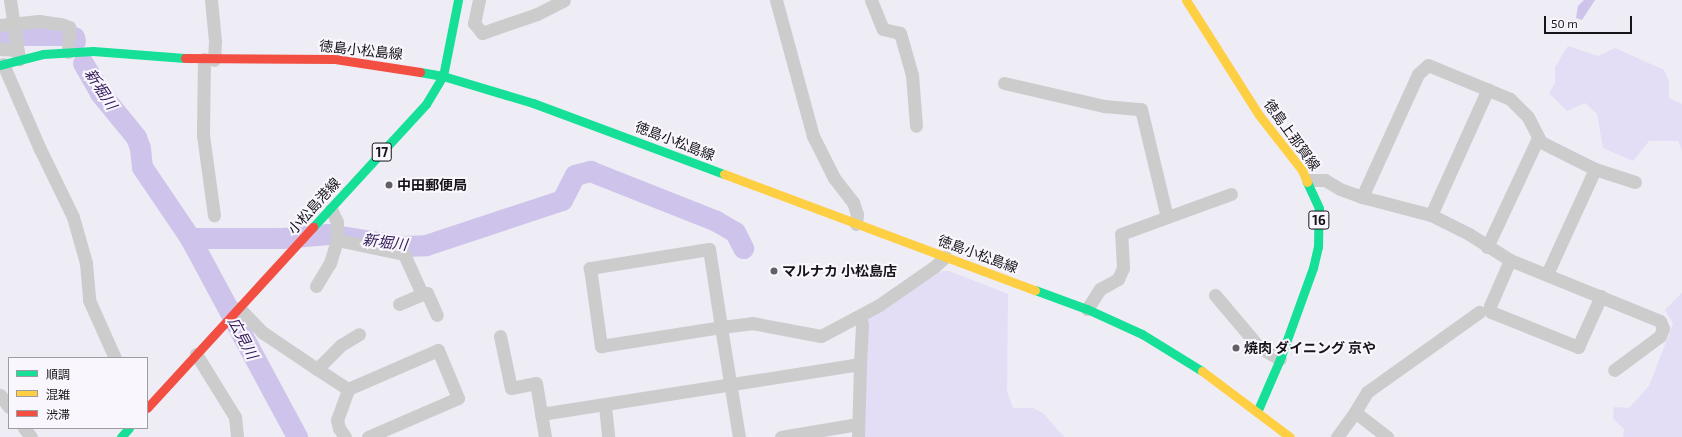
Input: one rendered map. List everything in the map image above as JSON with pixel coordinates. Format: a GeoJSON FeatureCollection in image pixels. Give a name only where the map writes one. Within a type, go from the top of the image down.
{"type":"FeatureCollection","features":[{"type":"Feature","properties":{"kind":"main road","name":"小松島港線"},"geometry":{"type":"LineString","coordinates":[[148,405],[152,393],[196,354],[229,320],[331,210],[426,104],[443,76],[458,0]]}},
{"type":"Feature","properties":{"kind":"main road","name":"徳島上那賀線"},"geometry":{"type":"LineString","coordinates":[[1186,0],[1259,115],[1308,180],[1318,208],[1318,247],[1311,276],[1280,359],[1257,412]]}},
{"type":"Feature","properties":{"kind":"main road","name":"徳島小松島線"},"geometry":{"type":"LineString","coordinates":[[2,65],[18,51],[68,42],[93,51],[209,60],[335,59],[443,76],[533,103],[1087,309],[1142,334],[1187,360],[1290,437]]}},
{"type":"Feature","properties":{"kind":"main road"},"geometry":{"type":"LineString","coordinates":[[121,437],[128,429]]}},
{"type":"Feature","properties":{"kind":"street"},"geometry":{"type":"LineString","coordinates":[[0,49],[18,51],[10,0]]}},
{"type":"Feature","properties":{"kind":"street"},"geometry":{"type":"LineString","coordinates":[[211,0],[215,41],[209,60],[203,135],[214,215]]}},
{"type":"Feature","properties":{"kind":"street"},"geometry":{"type":"LineString","coordinates":[[479,0],[474,23],[482,33],[537,14],[564,0]]}},
{"type":"Feature","properties":{"kind":"street"},"geometry":{"type":"LineString","coordinates":[[776,0],[813,136],[834,178],[853,202],[857,214],[856,224]]}},
{"type":"Feature","properties":{"kind":"street"},"geometry":{"type":"LineString","coordinates":[[871,0],[883,30],[900,33],[912,76],[916,126]]}},
{"type":"Feature","properties":{"kind":"street"},"geometry":{"type":"LineString","coordinates":[[0,25],[14,27],[51,21],[69,27],[68,42]]}},
{"type":"Feature","properties":{"kind":"street"},"geometry":{"type":"LineString","coordinates":[[2,65],[73,217],[86,263],[89,300],[115,357]]}},
{"type":"Feature","properties":{"kind":"street"},"geometry":{"type":"LineString","coordinates":[[1362,197],[1418,74],[1428,65],[1488,89],[1521,107],[1535,129],[1538,138],[1546,146],[1595,169],[1634,182]]}},
{"type":"Feature","properties":{"kind":"street"},"geometry":{"type":"LineString","coordinates":[[1004,83],[1104,106],[1141,109],[1167,217]]}},
{"type":"Feature","properties":{"kind":"street"},"geometry":{"type":"LineString","coordinates":[[1431,215],[1488,89]]}},
{"type":"Feature","properties":{"kind":"street"},"geometry":{"type":"LineString","coordinates":[[1487,247],[1538,138]]}},
{"type":"Feature","properties":{"kind":"street"},"geometry":{"type":"LineString","coordinates":[[1547,274],[1595,169]]}},
{"type":"Feature","properties":{"kind":"street"},"geometry":{"type":"LineString","coordinates":[[1308,180],[1325,180],[1340,189],[1362,197],[1431,215],[1469,234],[1487,247],[1510,260],[1654,317],[1660,321],[1663,328],[1660,336],[1614,370]]}},
{"type":"Feature","properties":{"kind":"street"},"geometry":{"type":"LineString","coordinates":[[1087,309],[1100,289],[1118,278],[1123,268],[1121,234],[1231,194]]}},
{"type":"Feature","properties":{"kind":"street"},"geometry":{"type":"LineString","coordinates":[[316,286],[330,263],[337,240],[337,222],[331,210]]}},
{"type":"Feature","properties":{"kind":"street"},"geometry":{"type":"LineString","coordinates":[[337,240],[404,254],[422,294]]}},
{"type":"Feature","properties":{"kind":"street"},"geometry":{"type":"LineString","coordinates":[[740,437],[721,327],[709,249],[590,268],[601,346],[721,327],[752,323],[821,336],[860,316],[934,267],[945,257]]}},
{"type":"Feature","properties":{"kind":"street"},"geometry":{"type":"LineString","coordinates":[[1510,260],[1490,306],[1491,312],[1578,347],[1601,296]]}},
{"type":"Feature","properties":{"kind":"street"},"geometry":{"type":"LineString","coordinates":[[399,304],[427,292],[437,315]]}},
{"type":"Feature","properties":{"kind":"street"},"geometry":{"type":"LineString","coordinates":[[1215,295],[1259,347],[1280,359]]}},
{"type":"Feature","properties":{"kind":"street"},"geometry":{"type":"LineString","coordinates":[[237,310],[262,332],[348,388]]}},
{"type":"Feature","properties":{"kind":"street"},"geometry":{"type":"LineString","coordinates":[[1338,437],[1367,392],[1479,312]]}},
{"type":"Feature","properties":{"kind":"street"},"geometry":{"type":"LineString","coordinates":[[858,437],[862,325],[860,316]]}},
{"type":"Feature","properties":{"kind":"street"},"geometry":{"type":"LineString","coordinates":[[317,369],[341,345],[359,334]]}},
{"type":"Feature","properties":{"kind":"street"},"geometry":{"type":"LineString","coordinates":[[500,336],[511,388],[536,384],[545,437]]}},
{"type":"Feature","properties":{"kind":"street"},"geometry":{"type":"LineString","coordinates":[[345,437],[338,428],[337,420],[348,388],[438,350],[458,398],[368,437]]}},
{"type":"Feature","properties":{"kind":"street"},"geometry":{"type":"LineString","coordinates":[[196,354],[235,417],[237,437]]}},
{"type":"Feature","properties":{"kind":"street"},"geometry":{"type":"LineString","coordinates":[[541,414],[605,406],[860,364]]}},
{"type":"Feature","properties":{"kind":"street"},"geometry":{"type":"LineString","coordinates":[[0,395],[8,406]]}},
{"type":"Feature","properties":{"kind":"street"},"geometry":{"type":"LineString","coordinates":[[605,406],[608,437]]}},
{"type":"Feature","properties":{"kind":"street"},"geometry":{"type":"LineString","coordinates":[[1355,412],[1387,437]]}},
{"type":"Feature","properties":{"kind":"street"},"geometry":{"type":"LineString","coordinates":[[781,437],[858,424]]}},
{"type":"Feature","properties":{"kind":"street"},"geometry":{"type":"LineString","coordinates":[[25,429],[31,437]]}},
{"type":"Feature","properties":{"kind":"shaded area"},"geometry":{"type":"Polygon","coordinates":[[[1584,0],[1595,0],[1582,20],[1576,18],[1578,6],[1584,0]]]}},
{"type":"Feature","properties":{"kind":"shaded area"},"geometry":{"type":"Polygon","coordinates":[[[1568,46],[1598,56],[1615,48],[1664,70],[1669,82],[1669,98],[1682,104],[1682,151],[1678,141],[1649,141],[1633,161],[1603,148],[1597,114],[1585,103],[1567,111],[1549,93],[1555,83],[1555,67],[1568,46]]]}},
{"type":"Feature","properties":{"kind":"shaded area"},"geometry":{"type":"Polygon","coordinates":[[[942,271],[949,271],[1008,294],[1007,391],[1013,408],[1033,408],[1044,414],[1064,437],[864,437],[867,319],[942,271]]]}},
{"type":"Feature","properties":{"kind":"shaded area"},"geometry":{"type":"Polygon","coordinates":[[[1682,293],[1682,437],[1623,437],[1624,429],[1613,419],[1614,407],[1629,408],[1649,386],[1673,324],[1665,310],[1682,293]]]}},
{"type":"Feature","properties":{"kind":"waterway","name":"新堀川"},"geometry":{"type":"LineString","coordinates":[[0,35],[61,35],[74,37],[75,41]]}},
{"type":"Feature","properties":{"kind":"waterway","name":"広見川"},"geometry":{"type":"LineString","coordinates":[[83,63],[100,93],[136,137],[140,148],[142,167],[190,238],[297,437]]}},
{"type":"Feature","properties":{"kind":"waterway","name":"新堀川"},"geometry":{"type":"LineString","coordinates":[[190,238],[282,238],[328,234],[403,246],[426,245],[562,200],[575,175],[590,171],[716,221],[735,232],[743,248]]}},
{"type":"Feature","properties":{"kind":"traffic: fast"},"geometry":{"type":"LineString","coordinates":[[313,227],[426,104],[443,76],[458,0]]}},
{"type":"Feature","properties":{"kind":"traffic: fast"},"geometry":{"type":"LineString","coordinates":[[0,65],[43,54],[93,51],[185,58]]}},
{"type":"Feature","properties":{"kind":"traffic: fast"},"geometry":{"type":"LineString","coordinates":[[420,72],[443,76],[533,103],[724,174]]}},
{"type":"Feature","properties":{"kind":"traffic: fast"},"geometry":{"type":"LineString","coordinates":[[1257,412],[1280,359],[1313,268],[1318,247],[1319,208],[1307,182]]}},
{"type":"Feature","properties":{"kind":"traffic: fast"},"geometry":{"type":"LineString","coordinates":[[1035,290],[1087,309],[1142,334],[1202,371]]}},
{"type":"Feature","properties":{"kind":"traffic: fast"},"geometry":{"type":"LineString","coordinates":[[121,437],[128,429]]}},
{"type":"Feature","properties":{"kind":"traffic: slow"},"geometry":{"type":"LineString","coordinates":[[1186,0],[1259,115],[1302,170],[1307,182]]}},
{"type":"Feature","properties":{"kind":"traffic: slow"},"geometry":{"type":"LineString","coordinates":[[724,174],[1035,290]]}},
{"type":"Feature","properties":{"kind":"traffic: slow"},"geometry":{"type":"LineString","coordinates":[[1202,371],[1290,437]]}},
{"type":"Feature","properties":{"kind":"traffic: jam"},"geometry":{"type":"LineString","coordinates":[[185,58],[335,59],[420,72]]}},
{"type":"Feature","properties":{"kind":"traffic: jam"},"geometry":{"type":"LineString","coordinates":[[148,407],[313,227]]}},
{"type":"Feature","properties":{"kind":"place","name":"中田郵便局"},"geometry":{"type":"Point","coordinates":[389,185]}},
{"type":"Feature","properties":{"kind":"place","name":"マルナカ 小松島店"},"geometry":{"type":"Point","coordinates":[774,271]}},
{"type":"Feature","properties":{"kind":"place","name":"焼肉 ダイニング 京や"},"geometry":{"type":"Point","coordinates":[1236,348]}}]}
